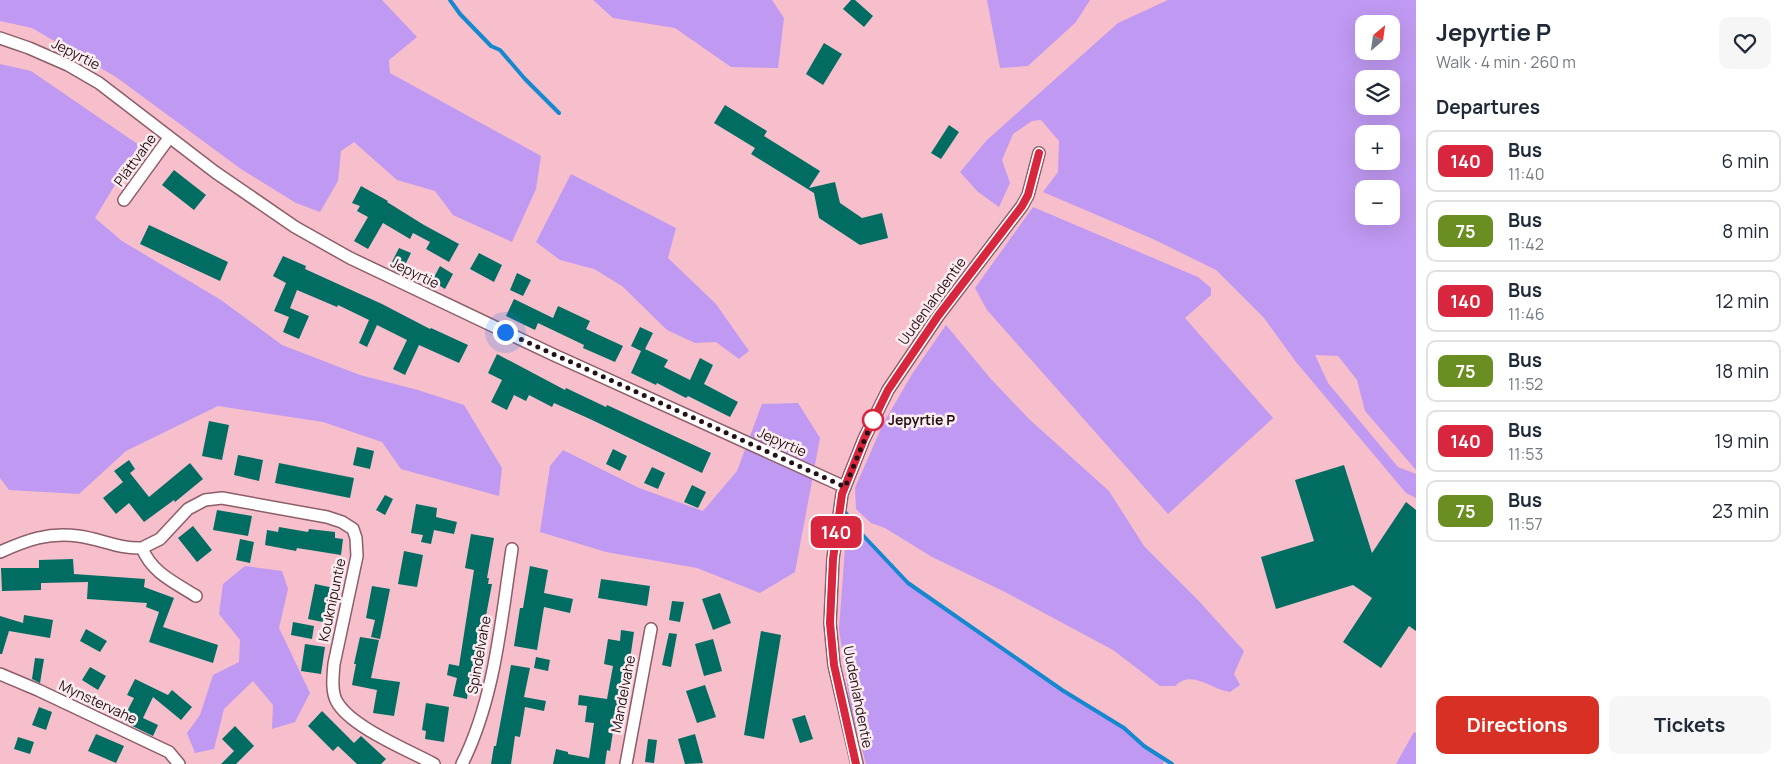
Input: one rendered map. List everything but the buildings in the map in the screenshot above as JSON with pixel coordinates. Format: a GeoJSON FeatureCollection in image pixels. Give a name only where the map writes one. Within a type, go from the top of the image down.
{"type":"FeatureCollection","features":[{"type":"Feature","properties":{"kind":"street","name":"Jepyrtie"},"geometry":{"type":"LineString","coordinates":[[0,38],[68,65],[99,83],[170,138],[295,227],[350,258],[554,355],[845,487]]}},
{"type":"Feature","properties":{"kind":"street","name":"Plättvahe"},"geometry":{"type":"LineString","coordinates":[[124,200],[170,138]]}},
{"type":"Feature","properties":{"kind":"street","name":"Uudenlahdentie"},"geometry":{"type":"LineString","coordinates":[[856,764],[834,665],[830,623],[833,559],[842,494],[864,439],[888,390],[938,316],[1022,206],[1028,195],[1039,153]]}},
{"type":"Feature","properties":{"kind":"street","name":"Kouknipuntie"},"geometry":{"type":"LineString","coordinates":[[142,548],[160,539],[188,509],[205,500],[222,498],[327,517],[353,528],[356,538],[357,556],[334,664],[332,680],[336,701],[350,718],[434,764]]}},
{"type":"Feature","properties":{"kind":"street"},"geometry":{"type":"LineString","coordinates":[[0,552],[40,536],[57,534],[79,536],[128,548],[142,548],[148,561],[161,574],[196,596]]}},
{"type":"Feature","properties":{"kind":"street","name":"Spindelvahe"},"geometry":{"type":"LineString","coordinates":[[462,764],[474,740],[484,706],[496,648],[512,549]]}},
{"type":"Feature","properties":{"kind":"street","name":"Mandelvahe"},"geometry":{"type":"LineString","coordinates":[[626,764],[651,629]]}},
{"type":"Feature","properties":{"kind":"street","name":"Mynstervahe"},"geometry":{"type":"LineString","coordinates":[[0,674],[169,752],[179,764]]}},
{"type":"Feature","properties":{"kind":"shaded area"},"geometry":{"type":"Polygon","coordinates":[[[0,0],[382,0],[417,37],[389,60],[390,73],[541,156],[536,189],[512,242],[453,215],[435,191],[397,180],[354,142],[341,151],[338,181],[320,212],[296,203],[241,169],[116,77],[32,28],[0,21],[0,0]]]}},
{"type":"Feature","properties":{"kind":"shaded area"},"geometry":{"type":"Polygon","coordinates":[[[593,0],[772,0],[784,18],[778,68],[731,67],[675,28],[613,18],[593,0]]]}},
{"type":"Feature","properties":{"kind":"shaded area"},"geometry":{"type":"Polygon","coordinates":[[[987,0],[1090,0],[1076,22],[1028,66],[1000,68],[987,0]]]}},
{"type":"Feature","properties":{"kind":"shaded area"},"geometry":{"type":"Polygon","coordinates":[[[1168,0],[1416,0],[1416,470],[1365,411],[1357,380],[1338,356],[1315,355],[1328,383],[1398,467],[1416,474],[1416,498],[1406,493],[1296,362],[1264,318],[1216,270],[1153,239],[1043,192],[1058,172],[1059,141],[1041,120],[1032,121],[1013,134],[1002,160],[1010,183],[999,207],[978,192],[960,172],[987,140],[1118,23],[1168,0]]]}},
{"type":"Feature","properties":{"kind":"shaded area"},"geometry":{"type":"Polygon","coordinates":[[[0,64],[31,71],[139,145],[95,218],[122,241],[221,300],[282,345],[360,375],[418,390],[464,405],[502,468],[499,496],[401,469],[382,442],[323,422],[218,406],[126,451],[79,494],[9,490],[0,478],[0,64]]]}},
{"type":"Feature","properties":{"kind":"shaded area"},"geometry":{"type":"Polygon","coordinates":[[[571,174],[676,228],[668,258],[716,304],[749,351],[739,359],[716,342],[695,343],[667,330],[622,286],[594,269],[560,260],[536,242],[571,174]]]}},
{"type":"Feature","properties":{"kind":"shaded area"},"geometry":{"type":"Polygon","coordinates":[[[1033,207],[1198,277],[1211,288],[1211,295],[1185,318],[1273,418],[1168,514],[987,310],[975,288],[1033,207]]]}},
{"type":"Feature","properties":{"kind":"shaded area"},"geometry":{"type":"Polygon","coordinates":[[[946,325],[990,378],[1029,419],[1109,491],[1144,546],[1198,600],[1244,651],[1234,674],[1240,685],[1230,692],[1188,679],[1181,681],[1175,686],[1160,686],[1113,650],[1003,591],[932,557],[885,528],[871,523],[856,509],[855,488],[883,424],[912,374],[946,325]]]}},
{"type":"Feature","properties":{"kind":"shaded area"},"geometry":{"type":"Polygon","coordinates":[[[798,403],[820,438],[795,572],[760,593],[697,568],[606,552],[540,532],[550,466],[563,450],[639,488],[703,511],[737,471],[762,404],[798,403]]]}},
{"type":"Feature","properties":{"kind":"shaded area"},"geometry":{"type":"Polygon","coordinates":[[[855,527],[908,583],[1062,690],[1124,728],[1144,746],[1164,760],[1163,764],[866,764],[850,704],[839,629],[845,548],[855,527]]]}},
{"type":"Feature","properties":{"kind":"shaded area"},"geometry":{"type":"Polygon","coordinates":[[[245,566],[282,571],[288,589],[279,628],[310,693],[295,722],[272,729],[273,705],[253,681],[224,709],[214,749],[195,753],[187,733],[200,715],[213,675],[239,662],[240,640],[219,614],[223,584],[245,566]]]}},
{"type":"Feature","properties":{"kind":"shaded area"},"geometry":{"type":"Polygon","coordinates":[[[1414,732],[1416,733],[1416,764],[1396,764],[1414,732]]]}},
{"type":"Feature","properties":{"kind":"waterway"},"geometry":{"type":"LineString","coordinates":[[450,0],[460,14],[491,46],[500,50],[525,79],[559,113]]}},
{"type":"Feature","properties":{"kind":"waterway"},"geometry":{"type":"LineString","coordinates":[[846,513],[855,527],[908,583],[1062,690],[1124,728],[1144,746],[1172,764]]}},
{"type":"Feature","properties":{"kind":"bus line","name":"140"},"geometry":{"type":"LineString","coordinates":[[856,764],[834,665],[830,623],[833,559],[842,494],[864,439],[888,390],[938,316],[1022,206],[1028,195],[1039,153]]}},
{"type":"Feature","properties":{"kind":"place","name":"Jepyrtie P"},"geometry":{"type":"Point","coordinates":[873,420]}},
{"type":"Feature","properties":{"kind":"route"},"geometry":{"type":"LineString","coordinates":[[505,332],[845,487],[874,417],[873,420]]}}]}
